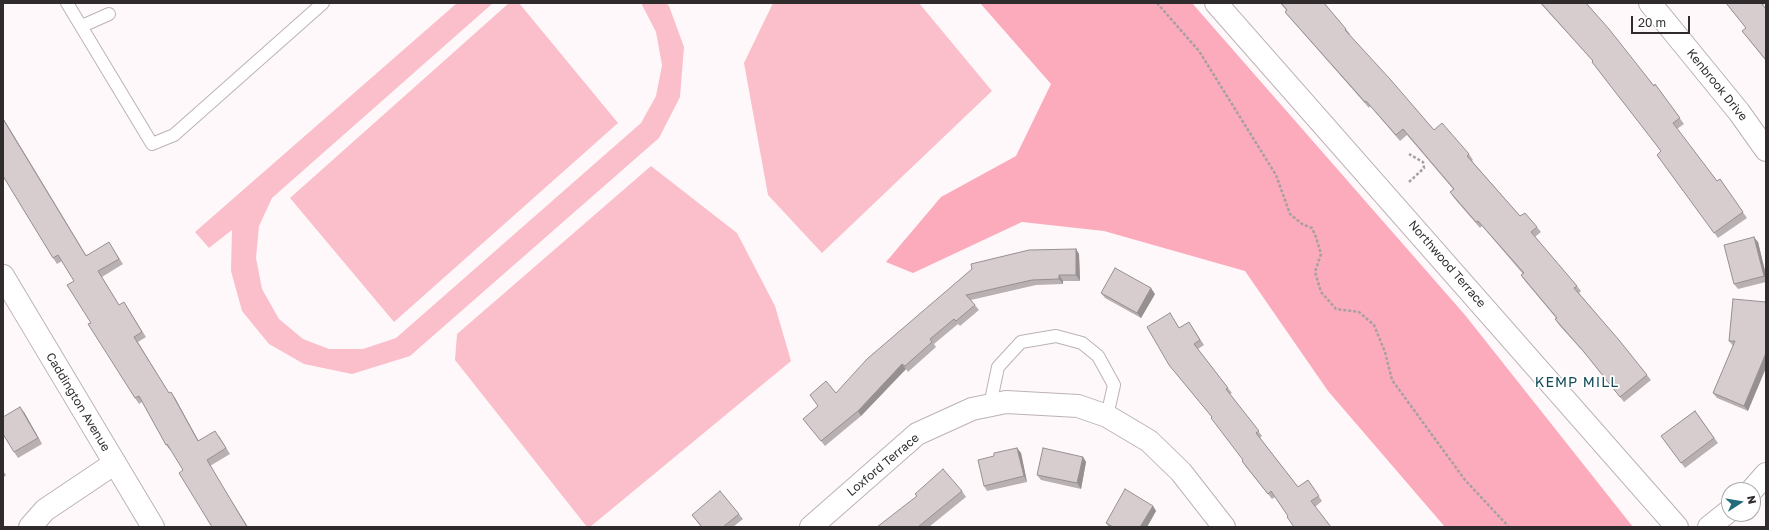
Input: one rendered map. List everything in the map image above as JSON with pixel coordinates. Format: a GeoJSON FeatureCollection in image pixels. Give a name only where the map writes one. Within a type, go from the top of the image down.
{"type":"FeatureCollection","features":[{"type":"Feature","properties":{"kind":"street","name":"Northwood Terrace"},"geometry":{"type":"LineString","coordinates":[[1216,3],[1677,527]]}},
{"type":"Feature","properties":{"kind":"street","name":"Kenbrook Drive"},"geometry":{"type":"LineString","coordinates":[[1650,3],[1739,112],[1766,150]]}},
{"type":"Feature","properties":{"kind":"street","name":"Caddington Avenue"},"geometry":{"type":"LineString","coordinates":[[3,276],[153,527]]}},
{"type":"Feature","properties":{"kind":"street","name":"Loxford Terrace"},"geometry":{"type":"LineString","coordinates":[[811,527],[917,434],[972,409],[1006,402],[1078,406],[1107,416],[1149,441],[1181,472],[1224,527]]}},
{"type":"Feature","properties":{"kind":"street"},"geometry":{"type":"LineString","coordinates":[[30,527],[45,510],[115,463]]}},
{"type":"Feature","properties":{"kind":"street"},"geometry":{"type":"LineString","coordinates":[[1759,482],[1766,474]]}},
{"type":"Feature","properties":{"kind":"street"},"geometry":{"type":"LineString","coordinates":[[1709,527],[1721,517]]}},
{"type":"Feature","properties":{"kind":"lane"},"geometry":{"type":"LineString","coordinates":[[67,3],[152,144],[174,135],[323,3]]}},
{"type":"Feature","properties":{"kind":"lane"},"geometry":{"type":"LineString","coordinates":[[82,26],[110,14]]}},
{"type":"Feature","properties":{"kind":"lane"},"geometry":{"type":"LineString","coordinates":[[990,405],[998,367],[1021,342],[1056,336],[1082,343],[1098,356],[1114,385],[1107,416]]}},
{"type":"Feature","properties":{"kind":"path"},"geometry":{"type":"LineString","coordinates":[[1158,3],[1199,51],[1276,175],[1290,214],[1302,224],[1312,228],[1321,254],[1315,272],[1321,292],[1336,309],[1359,312],[1374,325],[1392,380],[1465,480],[1509,527]]}},
{"type":"Feature","properties":{"kind":"path"},"geometry":{"type":"LineString","coordinates":[[1409,154],[1422,162],[1424,168],[1409,182]]}},
{"type":"Feature","properties":{"kind":"shaded area"},"geometry":{"type":"Polygon","coordinates":[[[457,3],[493,3],[272,198],[259,226],[256,258],[262,289],[279,319],[303,339],[329,349],[363,349],[396,338],[641,123],[656,96],[662,65],[656,32],[641,3],[666,3],[669,6],[684,47],[680,97],[659,138],[410,356],[352,374],[304,364],[269,344],[242,311],[231,271],[232,230],[209,248],[195,232],[457,3]]]}},
{"type":"Feature","properties":{"kind":"shaded area"},"geometry":{"type":"Polygon","coordinates":[[[509,3],[519,3],[618,123],[394,322],[290,198],[509,3]]]}},
{"type":"Feature","properties":{"kind":"shaded area"},"geometry":{"type":"Polygon","coordinates":[[[773,3],[919,3],[992,91],[822,253],[768,195],[744,63],[773,3]]]}},
{"type":"Feature","properties":{"kind":"shaded area"},"geometry":{"type":"Polygon","coordinates":[[[980,3],[1192,3],[1465,315],[1633,527],[1445,527],[1328,391],[1245,271],[1104,231],[1022,222],[913,273],[886,262],[941,197],[1016,156],[1051,84],[980,3]]]}},
{"type":"Feature","properties":{"kind":"shaded area"},"geometry":{"type":"Polygon","coordinates":[[[651,166],[737,233],[775,306],[791,361],[590,527],[587,527],[455,360],[457,334],[651,166]]]}},
{"type":"Feature","properties":{"kind":"building"},"geometry":{"type":"Polygon","coordinates":[[[1281,3],[1324,3],[1346,29],[1345,30],[1434,130],[1442,123],[1469,154],[1467,156],[1520,216],[1525,213],[1537,227],[1531,232],[1577,286],[1574,288],[1647,375],[1620,397],[1555,319],[1557,318],[1521,275],[1524,273],[1450,192],[1454,189],[1403,129],[1396,135],[1285,12],[1287,10],[1281,3]]]}},
{"type":"Feature","properties":{"kind":"building"},"geometry":{"type":"Polygon","coordinates":[[[1541,3],[1586,3],[1609,29],[1654,86],[1655,84],[1680,118],[1673,123],[1717,181],[1720,179],[1743,212],[1714,233],[1657,155],[1661,151],[1592,62],[1593,61],[1541,3]]]}},
{"type":"Feature","properties":{"kind":"building"},"geometry":{"type":"Polygon","coordinates":[[[1726,3],[1761,3],[1766,9],[1766,60],[1742,31],[1746,28],[1726,3]]]}},
{"type":"Feature","properties":{"kind":"building"},"geometry":{"type":"Polygon","coordinates":[[[3,119],[86,256],[109,242],[119,259],[98,271],[119,305],[124,302],[142,332],[134,337],[169,393],[171,392],[198,441],[215,431],[226,448],[207,460],[247,527],[212,527],[179,473],[183,470],[167,444],[166,445],[139,396],[135,398],[88,324],[91,323],[67,285],[74,281],[58,255],[53,258],[3,176],[3,119]]]}},
{"type":"Feature","properties":{"kind":"building"},"geometry":{"type":"Polygon","coordinates":[[[1754,237],[1764,276],[1734,284],[1724,245],[1754,237]]]}},
{"type":"Feature","properties":{"kind":"building"},"geometry":{"type":"Polygon","coordinates":[[[1076,249],[1076,275],[1059,275],[1059,279],[1032,280],[966,295],[975,305],[956,321],[954,319],[930,339],[932,342],[905,366],[902,364],[858,411],[821,441],[803,419],[818,406],[810,395],[826,381],[836,393],[867,359],[972,269],[971,264],[1029,250],[1076,249]]]}},
{"type":"Feature","properties":{"kind":"building"},"geometry":{"type":"Polygon","coordinates":[[[1115,268],[1151,288],[1137,313],[1101,293],[1115,268]]]}},
{"type":"Feature","properties":{"kind":"building"},"geometry":{"type":"Polygon","coordinates":[[[1733,299],[1766,302],[1766,353],[1744,406],[1713,393],[1735,341],[1729,341],[1733,299]]]}},
{"type":"Feature","properties":{"kind":"building"},"geometry":{"type":"Polygon","coordinates":[[[1170,313],[1179,328],[1189,322],[1200,340],[1194,344],[1228,388],[1226,389],[1259,431],[1256,433],[1298,487],[1308,480],[1319,496],[1311,501],[1331,527],[1294,527],[1271,491],[1268,494],[1242,461],[1243,460],[1211,418],[1212,417],[1169,365],[1147,327],[1170,313]]]}},
{"type":"Feature","properties":{"kind":"building"},"geometry":{"type":"Polygon","coordinates":[[[20,407],[38,438],[14,452],[3,434],[3,417],[20,407]]]}},
{"type":"Feature","properties":{"kind":"building"},"geometry":{"type":"Polygon","coordinates":[[[1695,411],[1714,438],[1681,463],[1661,436],[1695,411]]]}},
{"type":"Feature","properties":{"kind":"building"},"geometry":{"type":"Polygon","coordinates":[[[1017,448],[1024,476],[984,486],[978,460],[994,456],[994,453],[1017,448]]]}},
{"type":"Feature","properties":{"kind":"building"},"geometry":{"type":"Polygon","coordinates":[[[1043,448],[1083,457],[1077,483],[1037,475],[1043,448]]]}},
{"type":"Feature","properties":{"kind":"building"},"geometry":{"type":"Polygon","coordinates":[[[943,469],[962,491],[918,527],[877,527],[917,496],[915,494],[943,469]]]}},
{"type":"Feature","properties":{"kind":"building"},"geometry":{"type":"Polygon","coordinates":[[[1125,489],[1153,506],[1140,527],[1113,527],[1106,523],[1125,489]]]}},
{"type":"Feature","properties":{"kind":"building"},"geometry":{"type":"Polygon","coordinates":[[[720,491],[739,514],[723,527],[702,527],[692,515],[720,491]]]}},
{"type":"Feature","properties":{"kind":"district","name":"KEMP MILL"},"geometry":{"type":"Point","coordinates":[1577,383]}}]}
